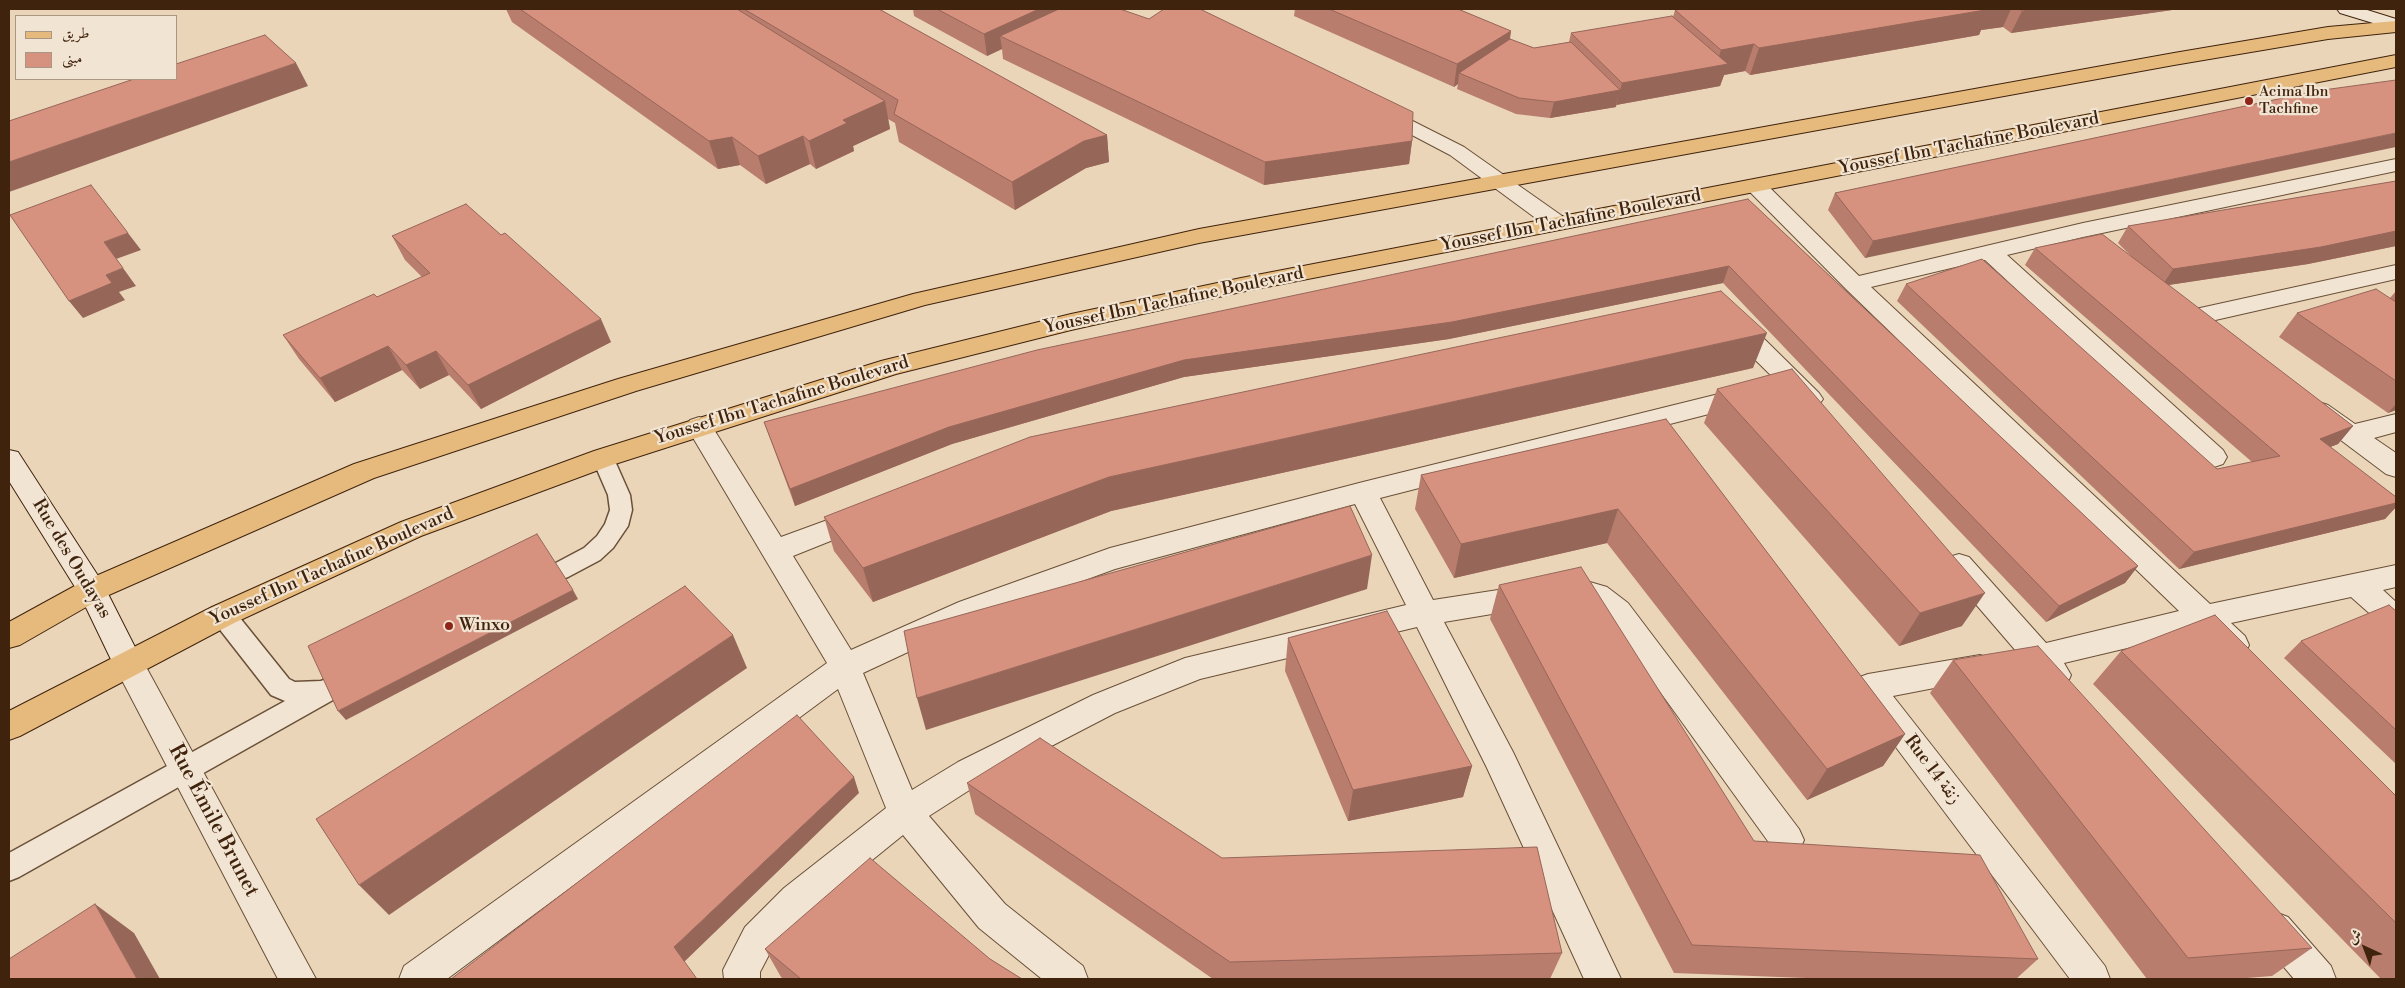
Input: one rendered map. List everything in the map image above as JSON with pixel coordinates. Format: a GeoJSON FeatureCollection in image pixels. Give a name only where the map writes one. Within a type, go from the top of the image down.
{"type":"FeatureCollection","features":[{"type":"Feature","properties":{"kind":"main road"},"geometry":{"type":"LineString","coordinates":[[9,636],[92,590],[364,471],[627,385],[902,304],[1200,236],[1500,180],[2174,59],[2328,33],[2396,26]]}},
{"type":"Feature","properties":{"kind":"main road","name":"Youssef Ibn Tachafine Boulevard"},"geometry":{"type":"LineString","coordinates":[[9,726],[128,662],[223,615],[411,528],[603,458],[890,366],[1071,322],[1241,285],[2396,61]]}},
{"type":"Feature","properties":{"kind":"street"},"geometry":{"type":"LineString","coordinates":[[2346,9],[2396,26]]}},
{"type":"Feature","properties":{"kind":"street"},"geometry":{"type":"LineString","coordinates":[[1358,99],[1457,151],[1500,180],[1557,223]]}},
{"type":"Feature","properties":{"kind":"street"},"geometry":{"type":"LineString","coordinates":[[1854,284],[2083,230],[2396,165]]}},
{"type":"Feature","properties":{"kind":"street"},"geometry":{"type":"LineString","coordinates":[[1755,186],[1854,284],[2206,617],[2255,666]]}},
{"type":"Feature","properties":{"kind":"street"},"geometry":{"type":"LineString","coordinates":[[2083,230],[2105,248]]}},
{"type":"Feature","properties":{"kind":"street"},"geometry":{"type":"LineString","coordinates":[[1990,252],[2214,457]]}},
{"type":"Feature","properties":{"kind":"street"},"geometry":{"type":"LineString","coordinates":[[2223,341],[2183,312],[2396,272]]}},
{"type":"Feature","properties":{"kind":"street"},"geometry":{"type":"LineString","coordinates":[[1712,316],[1725,318],[1745,333],[1797,384],[1830,421]]}},
{"type":"Feature","properties":{"kind":"street"},"geometry":{"type":"LineString","coordinates":[[417,979],[845,667],[970,610],[1110,559],[1363,492],[1672,429],[1797,384]]}},
{"type":"Feature","properties":{"kind":"street"},"geometry":{"type":"LineString","coordinates":[[2303,399],[2396,467]]}},
{"type":"Feature","properties":{"kind":"street"},"geometry":{"type":"LineString","coordinates":[[2351,434],[2396,423]]}},
{"type":"Feature","properties":{"kind":"street"},"geometry":{"type":"LineString","coordinates":[[699,426],[845,667],[906,813],[992,916],[1070,979]]}},
{"type":"Feature","properties":{"kind":"street","name":"Rue des Oudayas"},"geometry":{"type":"LineString","coordinates":[[9,459],[92,590],[128,662]]}},
{"type":"Feature","properties":{"kind":"street"},"geometry":{"type":"LineString","coordinates":[[1363,492],[1501,762],[1603,979]]}},
{"type":"Feature","properties":{"kind":"street"},"geometry":{"type":"LineString","coordinates":[[776,551],[889,508]]}},
{"type":"Feature","properties":{"kind":"street"},"geometry":{"type":"LineString","coordinates":[[1942,546],[2073,695]]}},
{"type":"Feature","properties":{"kind":"street"},"geometry":{"type":"LineString","coordinates":[[2041,657],[2206,617],[2358,586],[2396,576]]}},
{"type":"Feature","properties":{"kind":"street"},"geometry":{"type":"LineString","coordinates":[[2358,586],[2396,619]]}},
{"type":"Feature","properties":{"kind":"street"},"geometry":{"type":"LineString","coordinates":[[742,979],[741,970],[758,939],[796,900],[906,813],[970,772],[1104,704],[1196,667],[1424,613],[1576,589],[1597,595],[1617,611],[1628,624],[1787,840]]}},
{"type":"Feature","properties":{"kind":"street","name":"Rue 14 زنقة"},"geometry":{"type":"LineString","coordinates":[[2041,657],[1859,675],[2092,979]]}},
{"type":"Feature","properties":{"kind":"street","name":"Rue Émile Brunet"},"geometry":{"type":"LineString","coordinates":[[128,662],[298,979]]}},
{"type":"Feature","properties":{"kind":"street"},"geometry":{"type":"LineString","coordinates":[[2260,912],[2318,979]]}},
{"type":"Feature","properties":{"kind":"lane"},"geometry":{"type":"LineString","coordinates":[[560,571],[592,554],[616,526],[620,510],[619,495],[603,458]]}},
{"type":"Feature","properties":{"kind":"lane"},"geometry":{"type":"LineString","coordinates":[[9,868],[331,688],[311,693],[293,693],[280,687],[223,615]]}},
{"type":"Feature","properties":{"kind":"building"},"geometry":{"type":"Polygon","coordinates":[[[520,9],[737,9],[885,101],[843,120],[847,123],[809,141],[803,136],[758,156],[732,137],[709,141],[520,9]]]}},
{"type":"Feature","properties":{"kind":"building"},"geometry":{"type":"Polygon","coordinates":[[[744,9],[879,9],[1107,135],[1084,141],[1012,182],[894,114],[898,100],[744,9]]]}},
{"type":"Feature","properties":{"kind":"building"},"geometry":{"type":"Polygon","coordinates":[[[937,9],[1039,9],[984,34],[937,9]]]}},
{"type":"Feature","properties":{"kind":"building"},"geometry":{"type":"Polygon","coordinates":[[[1059,9],[1120,9],[1149,19],[1164,9],[1200,9],[1413,112],[1412,141],[1265,162],[1000,36],[1059,9]]]}},
{"type":"Feature","properties":{"kind":"building"},"geometry":{"type":"Polygon","coordinates":[[[1329,9],[1458,9],[1511,31],[1457,64],[1329,9]]]}},
{"type":"Feature","properties":{"kind":"building"},"geometry":{"type":"Polygon","coordinates":[[[1991,9],[1759,48],[1754,44],[1721,50],[1675,10],[1991,9]]]}},
{"type":"Feature","properties":{"kind":"building"},"geometry":{"type":"Polygon","coordinates":[[[2019,9],[2037,9],[2022,11],[2019,9]]]}},
{"type":"Feature","properties":{"kind":"building"},"geometry":{"type":"Polygon","coordinates":[[[1672,16],[1728,64],[1622,83],[1571,33],[1672,16]]]}},
{"type":"Feature","properties":{"kind":"building"},"geometry":{"type":"Polygon","coordinates":[[[265,35],[296,63],[9,162],[9,121],[131,80],[178,80],[178,63],[265,35]]]}},
{"type":"Feature","properties":{"kind":"building"},"geometry":{"type":"Polygon","coordinates":[[[1510,39],[1534,48],[1571,42],[1620,90],[1554,102],[1519,98],[1459,73],[1510,39]]]}},
{"type":"Feature","properties":{"kind":"building"},"geometry":{"type":"Polygon","coordinates":[[[2396,80],[2396,133],[1873,241],[1835,193],[2316,91],[2396,80]]]}},
{"type":"Feature","properties":{"kind":"building"},"geometry":{"type":"Polygon","coordinates":[[[2396,181],[2396,231],[2321,247],[2173,269],[2128,226],[2396,181]]]}},
{"type":"Feature","properties":{"kind":"building"},"geometry":{"type":"Polygon","coordinates":[[[91,185],[128,233],[104,242],[123,268],[106,275],[112,283],[69,301],[10,215],[91,185]]]}},
{"type":"Feature","properties":{"kind":"building"},"geometry":{"type":"Polygon","coordinates":[[[1748,199],[2138,566],[2059,606],[1729,266],[1452,322],[1184,360],[949,427],[790,489],[764,422],[1037,350],[1748,199]]]}},
{"type":"Feature","properties":{"kind":"building"},"geometry":{"type":"Polygon","coordinates":[[[466,204],[501,235],[505,233],[601,319],[468,385],[436,351],[406,365],[388,346],[320,378],[283,335],[374,294],[377,297],[430,273],[392,236],[466,204]]]}},
{"type":"Feature","properties":{"kind":"building"},"geometry":{"type":"Polygon","coordinates":[[[2102,234],[2353,426],[2320,439],[2396,497],[2396,503],[2194,552],[1906,284],[1982,259],[2217,469],[2280,456],[2035,248],[2102,234]]]}},
{"type":"Feature","properties":{"kind":"building"},"geometry":{"type":"Polygon","coordinates":[[[2376,289],[2396,302],[2396,381],[2297,313],[2376,289]]]}},
{"type":"Feature","properties":{"kind":"building"},"geometry":{"type":"Polygon","coordinates":[[[1721,291],[1767,333],[1109,477],[863,568],[824,517],[1030,437],[1721,291]]]}},
{"type":"Feature","properties":{"kind":"building"},"geometry":{"type":"Polygon","coordinates":[[[1792,369],[1985,593],[1920,613],[1717,389],[1792,369]]]}},
{"type":"Feature","properties":{"kind":"building"},"geometry":{"type":"Polygon","coordinates":[[[1666,419],[1905,734],[1827,769],[1618,509],[1461,544],[1421,475],[1666,419]]]}},
{"type":"Feature","properties":{"kind":"building"},"geometry":{"type":"Polygon","coordinates":[[[1350,506],[1372,555],[917,698],[904,631],[1350,506]]]}},
{"type":"Feature","properties":{"kind":"building"},"geometry":{"type":"Polygon","coordinates":[[[537,534],[573,590],[338,711],[308,646],[537,534]]]}},
{"type":"Feature","properties":{"kind":"building"},"geometry":{"type":"Polygon","coordinates":[[[1581,567],[1754,841],[1980,855],[2038,959],[1692,945],[1499,585],[1581,567]]]}},
{"type":"Feature","properties":{"kind":"building"},"geometry":{"type":"Polygon","coordinates":[[[685,586],[733,635],[359,885],[316,819],[685,586]]]}},
{"type":"Feature","properties":{"kind":"building"},"geometry":{"type":"Polygon","coordinates":[[[2389,605],[2396,611],[2396,730],[2301,641],[2389,605]]]}},
{"type":"Feature","properties":{"kind":"building"},"geometry":{"type":"Polygon","coordinates":[[[1387,611],[1472,766],[1353,790],[1288,638],[1387,611]]]}},
{"type":"Feature","properties":{"kind":"building"},"geometry":{"type":"Polygon","coordinates":[[[2215,615],[2396,796],[2396,923],[2121,651],[2215,615]]]}},
{"type":"Feature","properties":{"kind":"building"},"geometry":{"type":"Polygon","coordinates":[[[2038,646],[2312,948],[2188,958],[1953,660],[2038,646]]]}},
{"type":"Feature","properties":{"kind":"building"},"geometry":{"type":"Polygon","coordinates":[[[797,715],[854,777],[674,947],[697,979],[451,979],[797,715]]]}},
{"type":"Feature","properties":{"kind":"building"},"geometry":{"type":"Polygon","coordinates":[[[1040,738],[1222,858],[1537,847],[1562,953],[1230,962],[967,783],[1040,738]]]}},
{"type":"Feature","properties":{"kind":"building"},"geometry":{"type":"Polygon","coordinates":[[[870,858],[990,959],[1022,979],[801,979],[765,949],[870,858]]]}},
{"type":"Feature","properties":{"kind":"building"},"geometry":{"type":"Polygon","coordinates":[[[95,904],[137,979],[9,979],[9,959],[95,904]]]}},
{"type":"Feature","properties":{"kind":"place","name":"Acima Ibn Tachfine"},"geometry":{"type":"Point","coordinates":[2249,101]}},
{"type":"Feature","properties":{"kind":"place","name":"Winxo"},"geometry":{"type":"Point","coordinates":[449,626]}}]}
